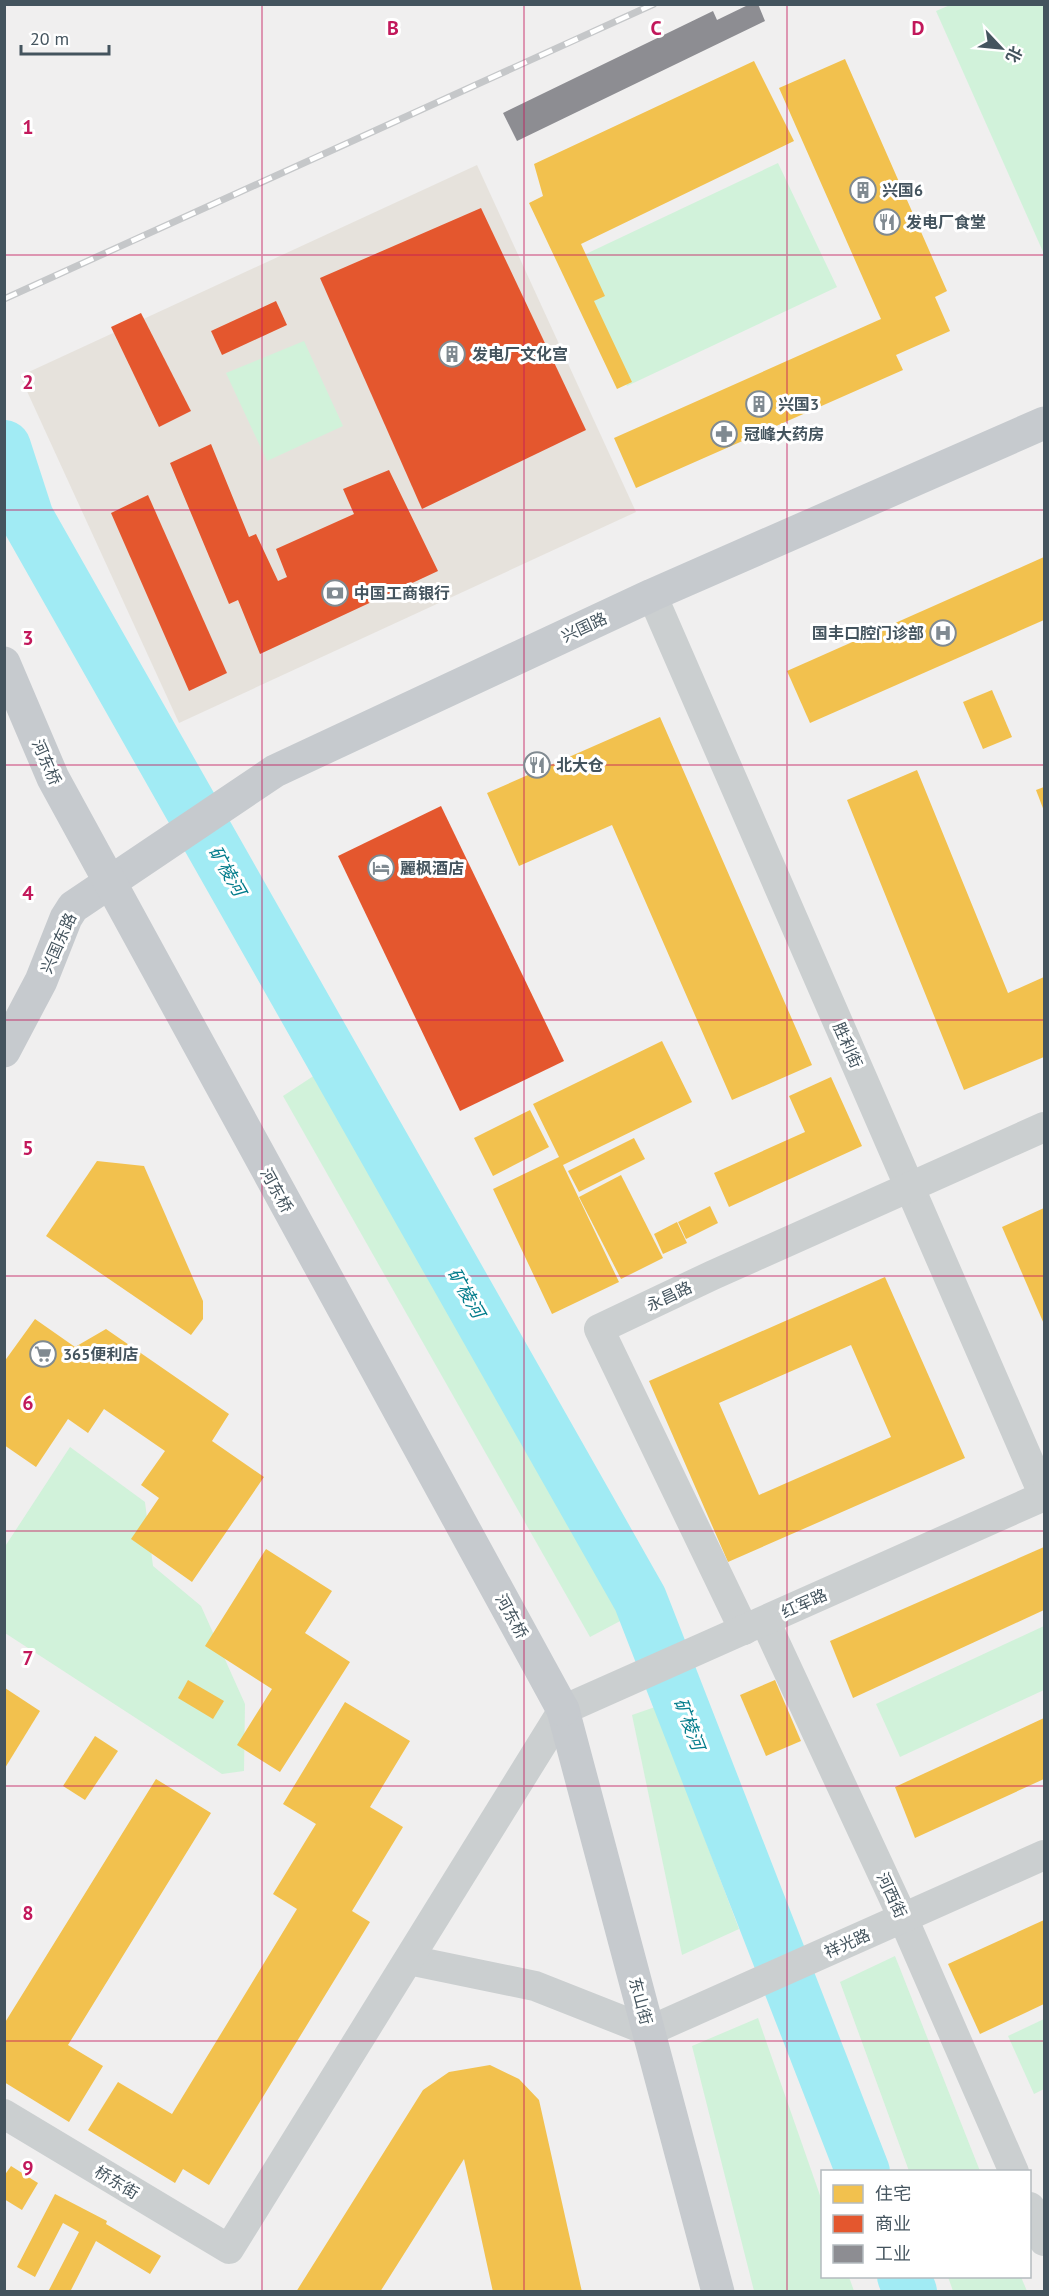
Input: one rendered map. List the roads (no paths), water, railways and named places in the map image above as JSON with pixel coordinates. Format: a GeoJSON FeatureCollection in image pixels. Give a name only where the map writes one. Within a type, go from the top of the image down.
{"type":"FeatureCollection","features":[{"type":"Feature","properties":{"kind":"main road","name":"兴国路"},"geometry":{"type":"LineString","coordinates":[[140,862],[275,771],[652,595],[1044,423]]}},
{"type":"Feature","properties":{"kind":"main road","name":"河东桥"},"geometry":{"type":"LineString","coordinates":[[4,663],[53,778],[576,1705]]}},
{"type":"Feature","properties":{"kind":"main road","name":"兴国东路"},"geometry":{"type":"LineString","coordinates":[[4,1051],[41,981],[66,918],[74,907],[140,862]]}},
{"type":"Feature","properties":{"kind":"main road","name":"东山街"},"geometry":{"type":"LineString","coordinates":[[576,1705],[649,2031],[718,2292]]}},
{"type":"Feature","properties":{"kind":"street","name":"胜利街"},"geometry":{"type":"LineString","coordinates":[[652,595],[1044,1496]]}},
{"type":"Feature","properties":{"kind":"street","name":"永昌路"},"geometry":{"type":"LineString","coordinates":[[757,1624],[599,1329],[713,1275],[1044,1126]]}},
{"type":"Feature","properties":{"kind":"street","name":"红军路"},"geometry":{"type":"LineString","coordinates":[[576,1705],[1044,1496]]}},
{"type":"Feature","properties":{"kind":"street","name":"河西街"},"geometry":{"type":"LineString","coordinates":[[757,1624],[903,1918],[1013,2170]]}},
{"type":"Feature","properties":{"kind":"street"},"geometry":{"type":"LineString","coordinates":[[576,1705],[409,1960],[535,1986],[649,2031]]}},
{"type":"Feature","properties":{"kind":"street","name":"祥光路"},"geometry":{"type":"LineString","coordinates":[[649,2031],[1044,1855]]}},
{"type":"Feature","properties":{"kind":"street","name":"桥东街"},"geometry":{"type":"LineString","coordinates":[[4,2114],[229,2249],[409,1960]]}},
{"type":"Feature","properties":{"kind":"street"},"geometry":{"type":"LineString","coordinates":[[1031,2212],[1044,2241]]}},
{"type":"Feature","properties":{"kind":"waterway","name":"矿棱河"},"geometry":{"type":"LineString","coordinates":[[4,447],[27,518],[640,1599],[862,2170]]}},
{"type":"Feature","properties":{"kind":"waterway","name":"矿棱河"},"geometry":{"type":"LineString","coordinates":[[905,2278],[910,2292]]}},
{"type":"Feature","properties":{"kind":"railway"},"geometry":{"type":"LineString","coordinates":[[4,299],[654,4]]}},
{"type":"Feature","properties":{"kind":"place","name":"兴国6"},"geometry":{"type":"Point","coordinates":[863,190]}},
{"type":"Feature","properties":{"kind":"place","name":"发电厂食堂"},"geometry":{"type":"Point","coordinates":[887,222]}},
{"type":"Feature","properties":{"kind":"place","name":"发电厂文化宫"},"geometry":{"type":"Point","coordinates":[452,354]}},
{"type":"Feature","properties":{"kind":"place","name":"兴国3"},"geometry":{"type":"Point","coordinates":[759,404]}},
{"type":"Feature","properties":{"kind":"place","name":"冠峰大药房"},"geometry":{"type":"Point","coordinates":[724,434]}},
{"type":"Feature","properties":{"kind":"place","name":"中国工商银行"},"geometry":{"type":"Point","coordinates":[335,593]}},
{"type":"Feature","properties":{"kind":"place","name":"国丰口腔门诊部"},"geometry":{"type":"Point","coordinates":[943,633]}},
{"type":"Feature","properties":{"kind":"place","name":"北大仓"},"geometry":{"type":"Point","coordinates":[537,765]}},
{"type":"Feature","properties":{"kind":"place","name":"麗枫酒店"},"geometry":{"type":"Point","coordinates":[381,868]}},
{"type":"Feature","properties":{"kind":"place","name":"365便利店"},"geometry":{"type":"Point","coordinates":[43,1354]}}]}
